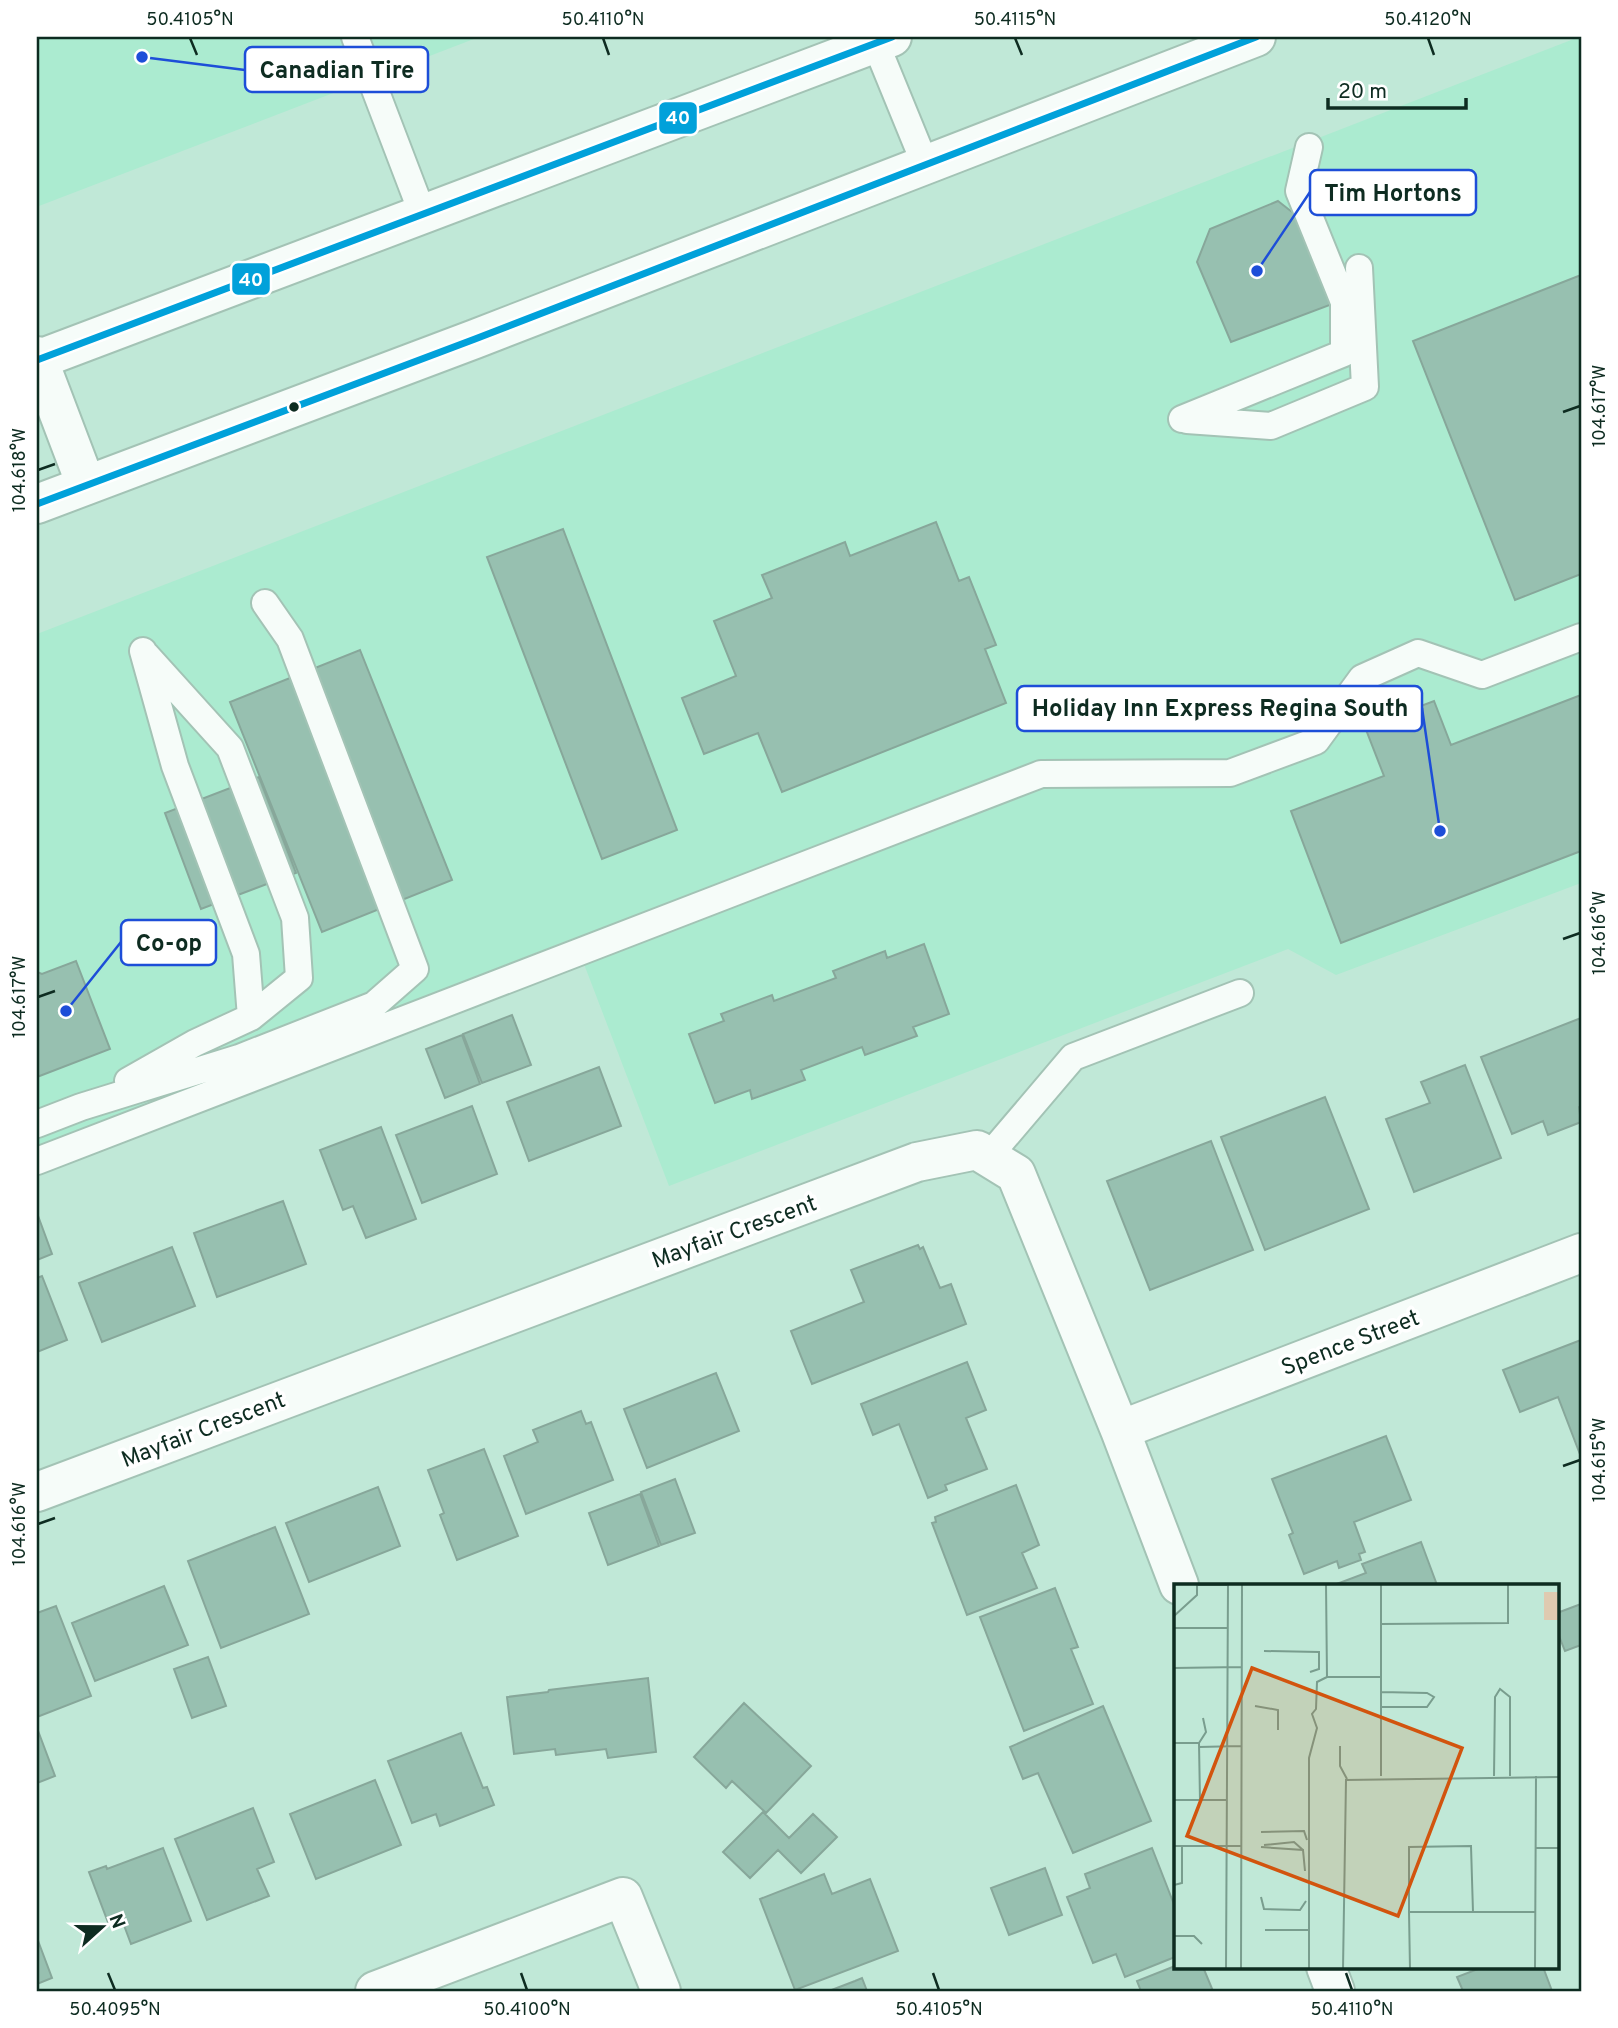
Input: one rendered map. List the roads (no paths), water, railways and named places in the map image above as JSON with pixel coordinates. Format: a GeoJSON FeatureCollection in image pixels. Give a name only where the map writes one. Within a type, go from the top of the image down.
{"type":"FeatureCollection","features":[{"type":"Feature","properties":{"kind":"street"},"geometry":{"type":"LineString","coordinates":[[37,504],[475,339],[1256,37]]}},
{"type":"Feature","properties":{"kind":"street"},"geometry":{"type":"LineString","coordinates":[[86,485],[37,359],[423,215],[881,39]]}},
{"type":"Feature","properties":{"kind":"street","name":"Mayfair Crescent"},"geometry":{"type":"LineString","coordinates":[[37,1492],[917,1162],[978,1150],[1016,1174],[1120,1430],[1179,1584]]}},
{"type":"Feature","properties":{"kind":"street","name":"Spence Street"},"geometry":{"type":"LineString","coordinates":[[1120,1430],[1581,1254]]}},
{"type":"Feature","properties":{"kind":"street"},"geometry":{"type":"LineString","coordinates":[[375,1991],[624,1897],[661,1991]]}},
{"type":"Feature","properties":{"kind":"street"},"geometry":{"type":"LineString","coordinates":[[1326,1968],[1335,1991]]}},
{"type":"Feature","properties":{"kind":"lane"},"geometry":{"type":"LineString","coordinates":[[355,37],[423,215]]}},
{"type":"Feature","properties":{"kind":"lane"},"geometry":{"type":"LineString","coordinates":[[881,39],[925,164]]}},
{"type":"Feature","properties":{"kind":"lane"},"geometry":{"type":"LineString","coordinates":[[1309,146],[1299,191],[1344,302],[1344,353],[1182,419],[1271,426],[1365,387],[1359,268]]}},
{"type":"Feature","properties":{"kind":"lane"},"geometry":{"type":"LineString","coordinates":[[37,1124],[81,1107],[239,1058],[374,1004],[415,969],[290,639],[265,603]]}},
{"type":"Feature","properties":{"kind":"lane"},"geometry":{"type":"LineString","coordinates":[[37,1161],[1041,774],[1230,773],[1316,741],[1362,678],[1418,653],[1482,675],[1581,637]]}},
{"type":"Feature","properties":{"kind":"lane"},"geometry":{"type":"LineString","coordinates":[[81,1107],[195,1043],[251,1017],[299,978],[295,918],[230,748],[143,651],[175,766],[246,954],[251,1017]]}},
{"type":"Feature","properties":{"kind":"lane"},"geometry":{"type":"LineString","coordinates":[[988,1157],[1073,1057],[1240,993]]}},
{"type":"Feature","properties":{"kind":"place","name":"Canadian Tire"},"geometry":{"type":"Point","coordinates":[142,57]}},
{"type":"Feature","properties":{"kind":"place","name":"Tim Hortons"},"geometry":{"type":"Point","coordinates":[1257,271]}},
{"type":"Feature","properties":{"kind":"place","name":"Holiday Inn Express Regina South"},"geometry":{"type":"Point","coordinates":[1440,831]}},
{"type":"Feature","properties":{"kind":"place","name":"Co-op"},"geometry":{"type":"Point","coordinates":[66,1011]}}]}
